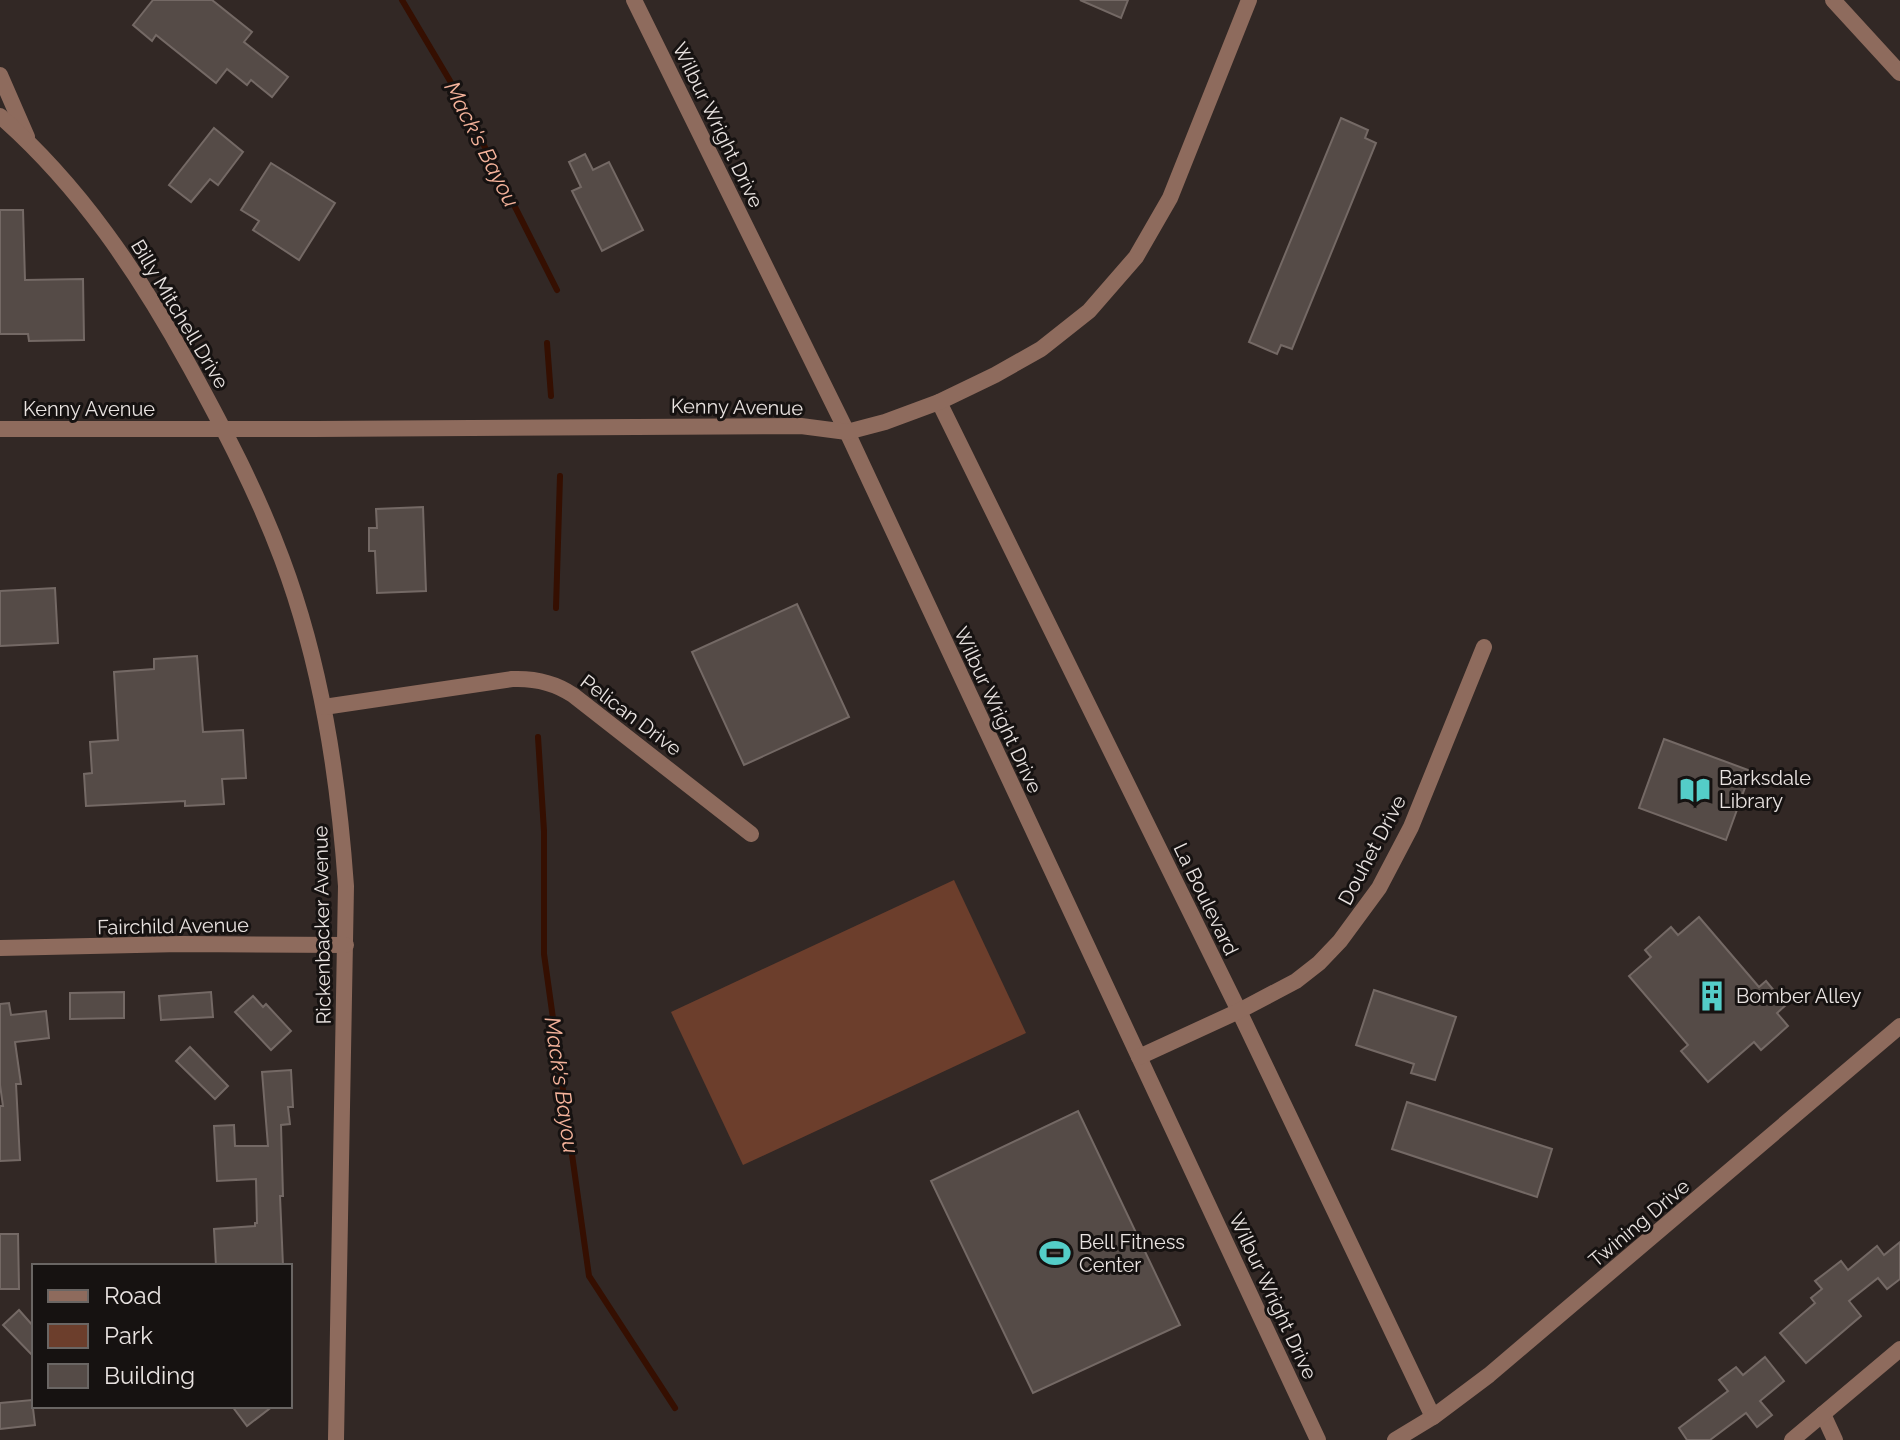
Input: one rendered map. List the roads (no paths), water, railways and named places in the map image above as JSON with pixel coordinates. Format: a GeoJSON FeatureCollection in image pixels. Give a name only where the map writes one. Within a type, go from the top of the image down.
{"type":"FeatureCollection","features":[{"type":"Feature","properties":{"kind":"street","name":"Wilbur Wright Drive"},"geometry":{"type":"LineString","coordinates":[[634,0],[847,432],[1318,1440]]}},
{"type":"Feature","properties":{"kind":"street","name":"Kenny Avenue"},"geometry":{"type":"LineString","coordinates":[[0,429],[801,426],[847,432],[885,422],[939,402],[1041,349],[1089,311],[1136,257],[1170,198],[1249,0]]}},
{"type":"Feature","properties":{"kind":"street"},"geometry":{"type":"LineString","coordinates":[[1833,0],[1900,73]]}},
{"type":"Feature","properties":{"kind":"street"},"geometry":{"type":"LineString","coordinates":[[0,75],[30,142]]}},
{"type":"Feature","properties":{"kind":"street","name":"Billy Mitchell Drive"},"geometry":{"type":"LineString","coordinates":[[0,116],[30,142],[90,212],[129,264],[160,311],[224,429]]}},
{"type":"Feature","properties":{"kind":"street","name":"La Boulevard"},"geometry":{"type":"LineString","coordinates":[[939,402],[1239,1011],[1433,1417]]}},
{"type":"Feature","properties":{"kind":"street","name":"Rickenbacker Avenue"},"geometry":{"type":"LineString","coordinates":[[224,429],[265,518],[303,623],[324,707],[342,829],[346,945],[336,1440]]}},
{"type":"Feature","properties":{"kind":"street","name":"Douhet Drive"},"geometry":{"type":"LineString","coordinates":[[1139,1057],[1296,981],[1340,941],[1379,888],[1411,827],[1484,647]]}},
{"type":"Feature","properties":{"kind":"street","name":"Pelican Drive"},"geometry":{"type":"LineString","coordinates":[[324,707],[512,679],[543,681],[573,695],[751,834]]}},
{"type":"Feature","properties":{"kind":"street","name":"Fairchild Avenue"},"geometry":{"type":"LineString","coordinates":[[0,948],[181,944],[346,945]]}},
{"type":"Feature","properties":{"kind":"street","name":"Twining Drive"},"geometry":{"type":"LineString","coordinates":[[1395,1440],[1433,1417],[1489,1375],[1900,1026]]}},
{"type":"Feature","properties":{"kind":"street"},"geometry":{"type":"LineString","coordinates":[[1792,1440],[1900,1349]]}},
{"type":"Feature","properties":{"kind":"street"},"geometry":{"type":"LineString","coordinates":[[1823,1414],[1835,1440]]}},
{"type":"Feature","properties":{"kind":"waterway","name":"Mack's Bayou"},"geometry":{"type":"LineString","coordinates":[[402,0],[459,96],[557,290]]}},
{"type":"Feature","properties":{"kind":"waterway","name":"Mack's Bayou"},"geometry":{"type":"LineString","coordinates":[[547,343],[551,396]]}},
{"type":"Feature","properties":{"kind":"waterway","name":"Mack's Bayou"},"geometry":{"type":"LineString","coordinates":[[556,608],[560,476]]}},
{"type":"Feature","properties":{"kind":"waterway","name":"Mack's Bayou"},"geometry":{"type":"LineString","coordinates":[[538,737],[544,831],[544,954],[589,1276],[675,1408]]}},
{"type":"Feature","properties":{"kind":"place","name":"Barksdale Library"},"geometry":{"type":"Point","coordinates":[1695,790]}},
{"type":"Feature","properties":{"kind":"place","name":"Bomber Alley"},"geometry":{"type":"Point","coordinates":[1712,996]}},
{"type":"Feature","properties":{"kind":"place","name":"Bell Fitness Center"},"geometry":{"type":"Point","coordinates":[1055,1253]}}]}
